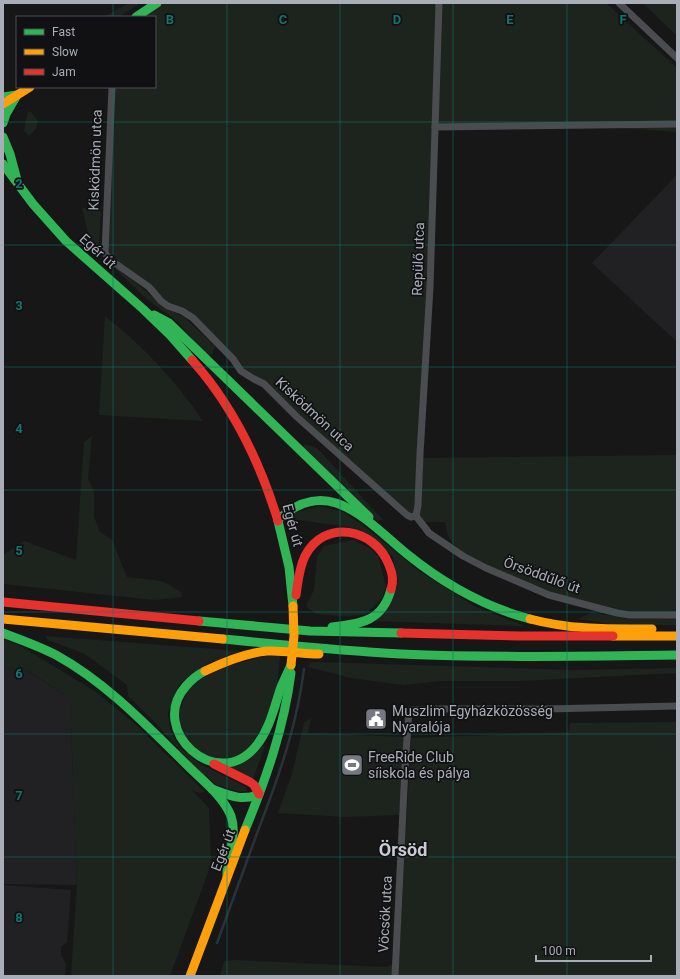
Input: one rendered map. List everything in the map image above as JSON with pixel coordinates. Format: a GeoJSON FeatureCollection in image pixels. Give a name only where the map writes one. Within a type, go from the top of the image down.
{"type":"FeatureCollection","features":[{"type":"Feature","properties":{"kind":"main road"},"geometry":{"type":"LineString","coordinates":[[138,16],[157,3]]}},
{"type":"Feature","properties":{"kind":"main road"},"geometry":{"type":"LineString","coordinates":[[3,104],[28,88]]}},
{"type":"Feature","properties":{"kind":"main road"},"geometry":{"type":"LineString","coordinates":[[3,97],[18,95]]}},
{"type":"Feature","properties":{"kind":"main road"},"geometry":{"type":"LineString","coordinates":[[3,123],[6,114],[18,95]]}},
{"type":"Feature","properties":{"kind":"main road"},"geometry":{"type":"LineString","coordinates":[[3,137],[10,154],[18,186]]}},
{"type":"Feature","properties":{"kind":"main road","name":"Egér út"},"geometry":{"type":"LineString","coordinates":[[3,164],[18,186],[40,213],[66,241],[144,309],[187,353],[221,396],[236,419],[259,464],[278,520],[288,561],[293,606],[294,636],[289,691],[285,711],[271,760],[259,794],[190,976]]}},
{"type":"Feature","properties":{"kind":"main road"},"geometry":{"type":"LineString","coordinates":[[144,309],[169,323],[396,544]]}},
{"type":"Feature","properties":{"kind":"main road"},"geometry":{"type":"LineString","coordinates":[[278,520],[287,510],[308,502],[327,502],[337,504],[396,544],[443,580],[494,607],[510,613],[549,623],[589,629],[654,629],[677,636]]}},
{"type":"Feature","properties":{"kind":"main road"},"geometry":{"type":"LineString","coordinates":[[293,606],[296,598],[298,577],[304,560],[312,547],[323,536],[332,533],[351,531],[360,534],[376,545],[386,557],[391,571],[392,587],[387,602],[382,608],[362,623],[324,627],[310,632]]}},
{"type":"Feature","properties":{"kind":"main road"},"geometry":{"type":"LineString","coordinates":[[3,602],[310,632],[520,636],[677,636]]}},
{"type":"Feature","properties":{"kind":"main road"},"geometry":{"type":"LineString","coordinates":[[3,619],[347,651],[402,654],[521,657],[677,655]]}},
{"type":"Feature","properties":{"kind":"main road"},"geometry":{"type":"LineString","coordinates":[[3,633],[38,647],[68,663],[92,679],[143,720],[211,788],[224,805],[233,824],[233,837],[226,865],[227,876]]}},
{"type":"Feature","properties":{"kind":"main road"},"geometry":{"type":"LineString","coordinates":[[211,788],[247,799],[254,798],[259,794],[254,785],[250,782],[196,756],[188,749],[180,738],[175,725],[174,712],[178,698],[184,687],[194,677],[210,668],[258,652],[266,651],[327,654],[347,651]]}},
{"type":"Feature","properties":{"kind":"main road"},"geometry":{"type":"LineString","coordinates":[[211,762],[222,763],[242,759],[257,746],[268,727],[281,688],[291,665]]}},
{"type":"Feature","properties":{"kind":"street","name":"Repülő utca"},"geometry":{"type":"LineString","coordinates":[[416,516],[418,505],[430,287],[439,3]]}},
{"type":"Feature","properties":{"kind":"street"},"geometry":{"type":"LineString","coordinates":[[619,3],[677,58]]}},
{"type":"Feature","properties":{"kind":"street","name":"Kisködmön utca"},"geometry":{"type":"LineString","coordinates":[[112,88],[104,253],[109,259],[149,287],[161,301],[168,306],[182,311],[192,318],[233,359],[242,371],[264,384],[297,417],[407,515],[411,517],[416,516]]}},
{"type":"Feature","properties":{"kind":"street"},"geometry":{"type":"LineString","coordinates":[[435,127],[677,124]]}},
{"type":"Feature","properties":{"kind":"street","name":"Örsöddűlő út"},"geometry":{"type":"LineString","coordinates":[[416,516],[429,533],[463,556],[540,591],[617,613],[629,615],[677,615]]}},
{"type":"Feature","properties":{"kind":"street","name":"Vöcsök utca"},"geometry":{"type":"LineString","coordinates":[[396,976],[409,710],[677,706]]}},
{"type":"Feature","properties":{"kind":"shaded area"},"geometry":{"type":"Polygon","coordinates":[[[129,3],[141,3],[120,16],[106,16],[129,3]]]}},
{"type":"Feature","properties":{"kind":"shaded area"},"geometry":{"type":"Polygon","coordinates":[[[157,3],[606,3],[677,68],[677,132],[576,125],[435,127],[422,458],[677,455],[677,613],[627,614],[572,601],[531,586],[459,552],[448,536],[445,522],[424,522],[411,517],[254,379],[193,318],[175,308],[105,253],[112,88],[156,88],[156,16],[138,16],[157,3]]]}},
{"type":"Feature","properties":{"kind":"shaded area"},"geometry":{"type":"Polygon","coordinates":[[[643,3],[677,3],[677,32],[675,34],[643,3]]]}},
{"type":"Feature","properties":{"kind":"shaded area"},"geometry":{"type":"Polygon","coordinates":[[[28,111],[31,112],[38,121],[36,129],[29,136],[24,131],[28,111]]]}},
{"type":"Feature","properties":{"kind":"shaded area"},"geometry":{"type":"Polygon","coordinates":[[[677,175],[677,342],[592,263],[677,175]]]}},
{"type":"Feature","properties":{"kind":"shaded area"},"geometry":{"type":"Polygon","coordinates":[[[82,208],[101,211],[99,243],[96,249],[91,246],[82,208]]]}},
{"type":"Feature","properties":{"kind":"shaded area"},"geometry":{"type":"Polygon","coordinates":[[[117,268],[164,307],[185,318],[215,346],[213,353],[208,357],[178,322],[148,300],[115,269],[117,268]]]}},
{"type":"Feature","properties":{"kind":"shaded area"},"geometry":{"type":"Polygon","coordinates":[[[105,316],[146,352],[170,378],[203,421],[99,415],[105,316]]]}},
{"type":"Feature","properties":{"kind":"shaded area"},"geometry":{"type":"Polygon","coordinates":[[[92,436],[88,479],[94,491],[94,517],[100,532],[112,540],[127,577],[164,582],[181,592],[182,597],[155,600],[3,584],[3,555],[24,541],[76,560],[84,442],[92,436]]]}},
{"type":"Feature","properties":{"kind":"shaded area"},"geometry":{"type":"Polygon","coordinates":[[[305,444],[317,448],[383,520],[377,521],[303,447],[305,444]]]}},
{"type":"Feature","properties":{"kind":"shaded area"},"geometry":{"type":"Polygon","coordinates":[[[320,506],[343,512],[363,525],[419,571],[476,607],[525,626],[373,621],[391,601],[398,581],[393,557],[365,532],[349,527],[291,519],[294,513],[320,506]]]}},
{"type":"Feature","properties":{"kind":"shaded area"},"geometry":{"type":"Polygon","coordinates":[[[354,540],[371,549],[378,556],[386,586],[382,598],[365,615],[341,616],[316,614],[306,606],[314,590],[317,557],[324,546],[354,540]]]}},
{"type":"Feature","properties":{"kind":"shaded area"},"geometry":{"type":"Polygon","coordinates":[[[592,612],[627,619],[677,618],[677,625],[617,625],[578,619],[592,612]]]}},
{"type":"Feature","properties":{"kind":"shaded area"},"geometry":{"type":"Polygon","coordinates":[[[45,636],[241,651],[206,664],[189,676],[179,685],[168,712],[170,729],[179,747],[200,764],[246,787],[247,791],[241,792],[217,785],[194,766],[151,718],[128,696],[127,685],[85,654],[48,640],[45,636]]]}},
{"type":"Feature","properties":{"kind":"shaded area"},"geometry":{"type":"Polygon","coordinates":[[[3,639],[19,645],[96,692],[135,724],[205,792],[199,793],[192,790],[209,808],[211,864],[170,976],[71,976],[77,885],[70,698],[28,671],[3,668],[3,639]]]}},
{"type":"Feature","properties":{"kind":"shaded area"},"geometry":{"type":"Polygon","coordinates":[[[265,656],[280,656],[277,689],[263,726],[248,749],[240,756],[221,760],[208,757],[189,746],[180,726],[179,718],[180,709],[188,689],[193,683],[224,667],[265,656]]]}},
{"type":"Feature","properties":{"kind":"shaded area"},"geometry":{"type":"Polygon","coordinates":[[[310,663],[573,670],[677,668],[677,673],[520,681],[440,681],[403,685],[351,678],[308,667],[310,663]]]}},
{"type":"Feature","properties":{"kind":"shaded area"},"geometry":{"type":"Polygon","coordinates":[[[3,668],[27,671],[70,698],[77,885],[3,884],[3,668]]]}},
{"type":"Feature","properties":{"kind":"shaded area"},"geometry":{"type":"Polygon","coordinates":[[[311,718],[308,733],[405,737],[399,815],[345,817],[278,813],[292,774],[304,723],[311,718]]]}},
{"type":"Feature","properties":{"kind":"shaded area"},"geometry":{"type":"Polygon","coordinates":[[[677,722],[677,976],[220,976],[224,961],[234,960],[387,967],[399,960],[411,738],[569,732],[570,723],[677,722]]]}},
{"type":"Feature","properties":{"kind":"shaded area"},"geometry":{"type":"Polygon","coordinates":[[[263,745],[265,746],[253,779],[228,767],[247,760],[263,745]]]}},
{"type":"Feature","properties":{"kind":"shaded area"},"geometry":{"type":"Polygon","coordinates":[[[3,885],[71,890],[67,942],[61,947],[61,955],[66,964],[65,976],[3,975],[3,885]]]}},
{"type":"Feature","properties":{"kind":"waterway"},"geometry":{"type":"LineString","coordinates":[[217,943],[280,770],[297,710],[304,669]]}},
{"type":"Feature","properties":{"kind":"traffic: fast"},"geometry":{"type":"LineString","coordinates":[[138,16],[157,3]]}},
{"type":"Feature","properties":{"kind":"traffic: fast"},"geometry":{"type":"LineString","coordinates":[[3,97],[17,95]]}},
{"type":"Feature","properties":{"kind":"traffic: fast"},"geometry":{"type":"LineString","coordinates":[[3,123],[6,114],[17,95]]}},
{"type":"Feature","properties":{"kind":"traffic: fast"},"geometry":{"type":"LineString","coordinates":[[3,137],[10,154],[17,180]]}},
{"type":"Feature","properties":{"kind":"traffic: fast"},"geometry":{"type":"LineString","coordinates":[[3,164],[33,204],[66,241],[143,309],[170,335],[192,360]]}},
{"type":"Feature","properties":{"kind":"traffic: fast"},"geometry":{"type":"LineString","coordinates":[[154,315],[169,323],[369,517]]}},
{"type":"Feature","properties":{"kind":"traffic: fast"},"geometry":{"type":"LineString","coordinates":[[278,520],[291,510],[305,503],[312,501],[328,501],[336,503],[356,512],[421,565],[450,585],[497,608],[530,619]]}},
{"type":"Feature","properties":{"kind":"traffic: fast"},"geometry":{"type":"LineString","coordinates":[[278,521],[289,567],[293,606]]}},
{"type":"Feature","properties":{"kind":"traffic: fast"},"geometry":{"type":"LineString","coordinates":[[332,627],[352,624],[369,619],[382,608],[391,589]]}},
{"type":"Feature","properties":{"kind":"traffic: fast"},"geometry":{"type":"LineString","coordinates":[[199,621],[310,631],[401,633]]}},
{"type":"Feature","properties":{"kind":"traffic: fast"},"geometry":{"type":"LineString","coordinates":[[3,633],[37,646],[75,666],[126,706],[212,789],[223,802],[231,816],[233,824],[233,838],[228,861],[227,876]]}},
{"type":"Feature","properties":{"kind":"traffic: fast"},"geometry":{"type":"LineString","coordinates":[[223,639],[290,646],[401,654],[470,656],[677,655]]}},
{"type":"Feature","properties":{"kind":"traffic: fast"},"geometry":{"type":"LineString","coordinates":[[205,671],[195,677],[186,686],[176,703],[175,721],[181,737],[192,750],[206,760],[223,763],[240,759],[256,746],[261,739],[268,725],[281,687],[291,665]]}},
{"type":"Feature","properties":{"kind":"traffic: fast"},"geometry":{"type":"LineString","coordinates":[[245,830],[260,792],[279,733],[291,673]]}},
{"type":"Feature","properties":{"kind":"traffic: fast"},"geometry":{"type":"LineString","coordinates":[[212,789],[241,798],[259,794]]}},
{"type":"Feature","properties":{"kind":"traffic: slow"},"geometry":{"type":"LineString","coordinates":[[3,104],[28,88]]}},
{"type":"Feature","properties":{"kind":"traffic: slow"},"geometry":{"type":"LineString","coordinates":[[291,665],[294,636],[293,606]]}},
{"type":"Feature","properties":{"kind":"traffic: slow"},"geometry":{"type":"LineString","coordinates":[[3,619],[223,639]]}},
{"type":"Feature","properties":{"kind":"traffic: slow"},"geometry":{"type":"LineString","coordinates":[[530,619],[576,627],[606,629],[652,629]]}},
{"type":"Feature","properties":{"kind":"traffic: slow"},"geometry":{"type":"LineString","coordinates":[[613,636],[677,636]]}},
{"type":"Feature","properties":{"kind":"traffic: slow"},"geometry":{"type":"LineString","coordinates":[[205,671],[235,658],[259,652],[280,651],[319,654]]}},
{"type":"Feature","properties":{"kind":"traffic: slow"},"geometry":{"type":"LineString","coordinates":[[190,976],[245,830]]}},
{"type":"Feature","properties":{"kind":"traffic: jam"},"geometry":{"type":"LineString","coordinates":[[192,360],[220,396],[244,436],[263,477],[278,521]]}},
{"type":"Feature","properties":{"kind":"traffic: jam"},"geometry":{"type":"LineString","coordinates":[[296,595],[300,570],[305,556],[313,544],[324,536],[336,532],[349,532],[361,536],[373,543],[382,552],[392,574],[391,589]]}},
{"type":"Feature","properties":{"kind":"traffic: jam"},"geometry":{"type":"LineString","coordinates":[[3,602],[199,621]]}},
{"type":"Feature","properties":{"kind":"traffic: jam"},"geometry":{"type":"LineString","coordinates":[[401,633],[520,636],[613,636]]}},
{"type":"Feature","properties":{"kind":"traffic: jam"},"geometry":{"type":"LineString","coordinates":[[214,764],[250,782],[254,785],[259,794]]}},
{"type":"Feature","properties":{"kind":"place","name":"Muszlim Egyházközösség Nyaralója"},"geometry":{"type":"Point","coordinates":[376,719]}},
{"type":"Feature","properties":{"kind":"place","name":"FreeRide Club síiskola és pálya"},"geometry":{"type":"Point","coordinates":[352,765]}},
{"type":"Feature","properties":{"kind":"district","name":"Örsöd"},"geometry":{"type":"Point","coordinates":[403,849]}}]}
